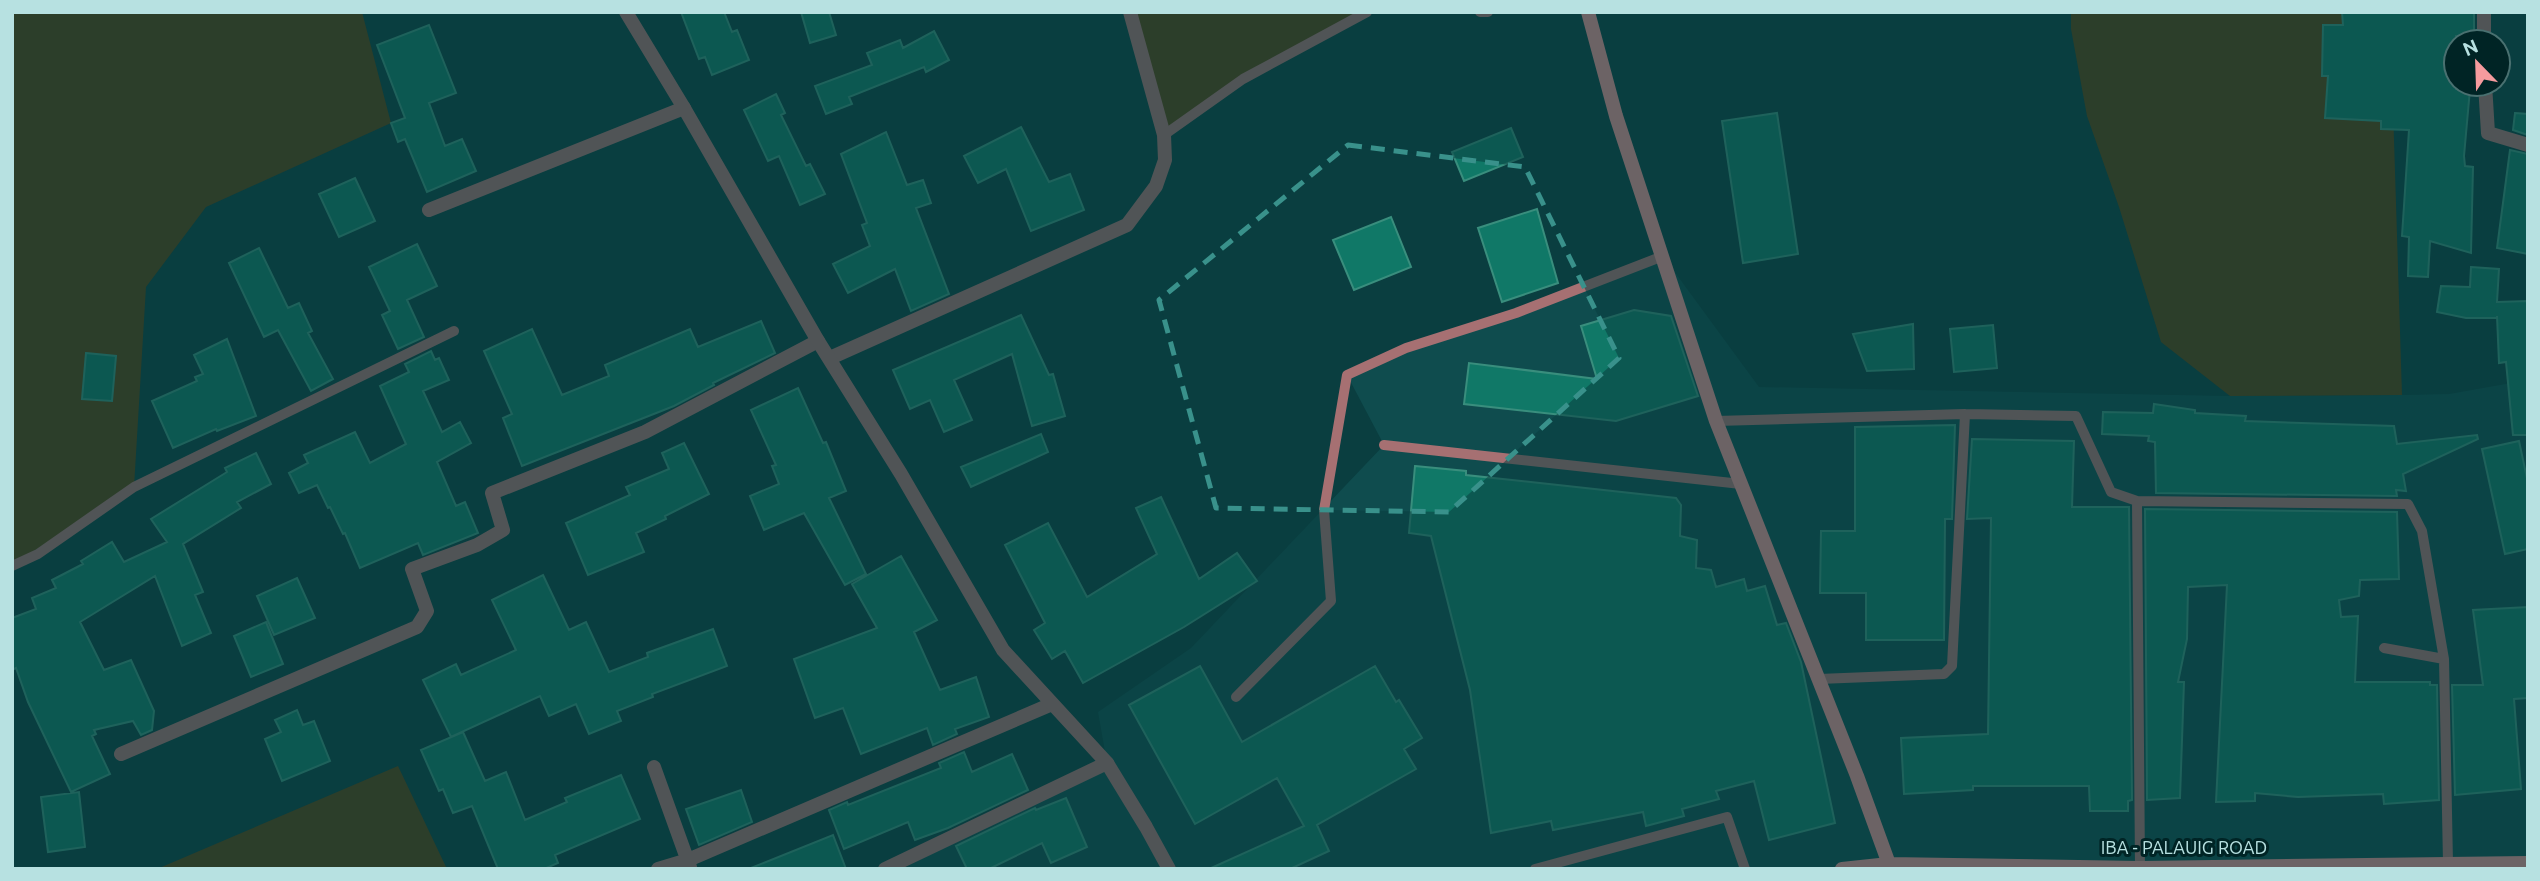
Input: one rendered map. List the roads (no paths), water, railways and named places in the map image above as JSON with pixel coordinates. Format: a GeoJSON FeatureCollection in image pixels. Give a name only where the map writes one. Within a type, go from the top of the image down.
{"type":"FeatureCollection","features":[{"type":"Feature","properties":{"kind":"main road"},"geometry":{"type":"LineString","coordinates":[[1588,12],[1616,116],[1716,421],[1889,864]]}},
{"type":"Feature","properties":{"kind":"main road","name":"IBA - PALAUIG ROAD"},"geometry":{"type":"LineString","coordinates":[[1842,869],[1889,864],[2140,868],[2528,863]]}},
{"type":"Feature","properties":{"kind":"street"},"geometry":{"type":"LineString","coordinates":[[626,12],[1003,650],[1107,763],[1169,869]]}},
{"type":"Feature","properties":{"kind":"street"},"geometry":{"type":"LineString","coordinates":[[830,358],[1127,225],[1156,186],[1165,160],[1164,135],[1130,12]]}},
{"type":"Feature","properties":{"kind":"street"},"geometry":{"type":"LineString","coordinates":[[2486,98],[2488,133],[2528,145]]}},
{"type":"Feature","properties":{"kind":"street"},"geometry":{"type":"LineString","coordinates":[[429,210],[684,108]]}},
{"type":"Feature","properties":{"kind":"street"},"geometry":{"type":"LineString","coordinates":[[121,754],[417,627],[427,611],[412,569],[477,545],[503,530],[492,493],[645,432],[818,341]]}},
{"type":"Feature","properties":{"kind":"street"},"geometry":{"type":"LineString","coordinates":[[658,869],[689,864],[1052,704]]}},
{"type":"Feature","properties":{"kind":"street"},"geometry":{"type":"LineString","coordinates":[[885,869],[1107,763]]}},
{"type":"Feature","properties":{"kind":"street"},"geometry":{"type":"LineString","coordinates":[[654,767],[689,864]]}},
{"type":"Feature","properties":{"kind":"lane"},"geometry":{"type":"LineString","coordinates":[[1164,135],[1243,79],[1367,12]]}},
{"type":"Feature","properties":{"kind":"lane"},"geometry":{"type":"LineString","coordinates":[[1480,12],[1488,12]]}},
{"type":"Feature","properties":{"kind":"lane"},"geometry":{"type":"LineString","coordinates":[[1236,698],[1331,601],[1324,510],[1347,374],[1406,348],[1516,313],[1663,256]]}},
{"type":"Feature","properties":{"kind":"lane"},"geometry":{"type":"LineString","coordinates":[[12,565],[38,554],[134,487],[454,331]]}},
{"type":"Feature","properties":{"kind":"lane"},"geometry":{"type":"LineString","coordinates":[[1819,679],[1944,674],[1952,666],[1965,414]]}},
{"type":"Feature","properties":{"kind":"lane"},"geometry":{"type":"LineString","coordinates":[[1716,421],[1965,414],[2076,416],[2111,492],[2137,501],[2408,504],[2422,531],[2444,659],[2448,863]]}},
{"type":"Feature","properties":{"kind":"lane"},"geometry":{"type":"LineString","coordinates":[[1384,445],[1741,484]]}},
{"type":"Feature","properties":{"kind":"lane"},"geometry":{"type":"LineString","coordinates":[[2137,501],[2140,868]]}},
{"type":"Feature","properties":{"kind":"lane"},"geometry":{"type":"LineString","coordinates":[[2384,648],[2444,659]]}},
{"type":"Feature","properties":{"kind":"lane"},"geometry":{"type":"LineString","coordinates":[[1535,869],[1727,817],[1745,869]]}}]}
